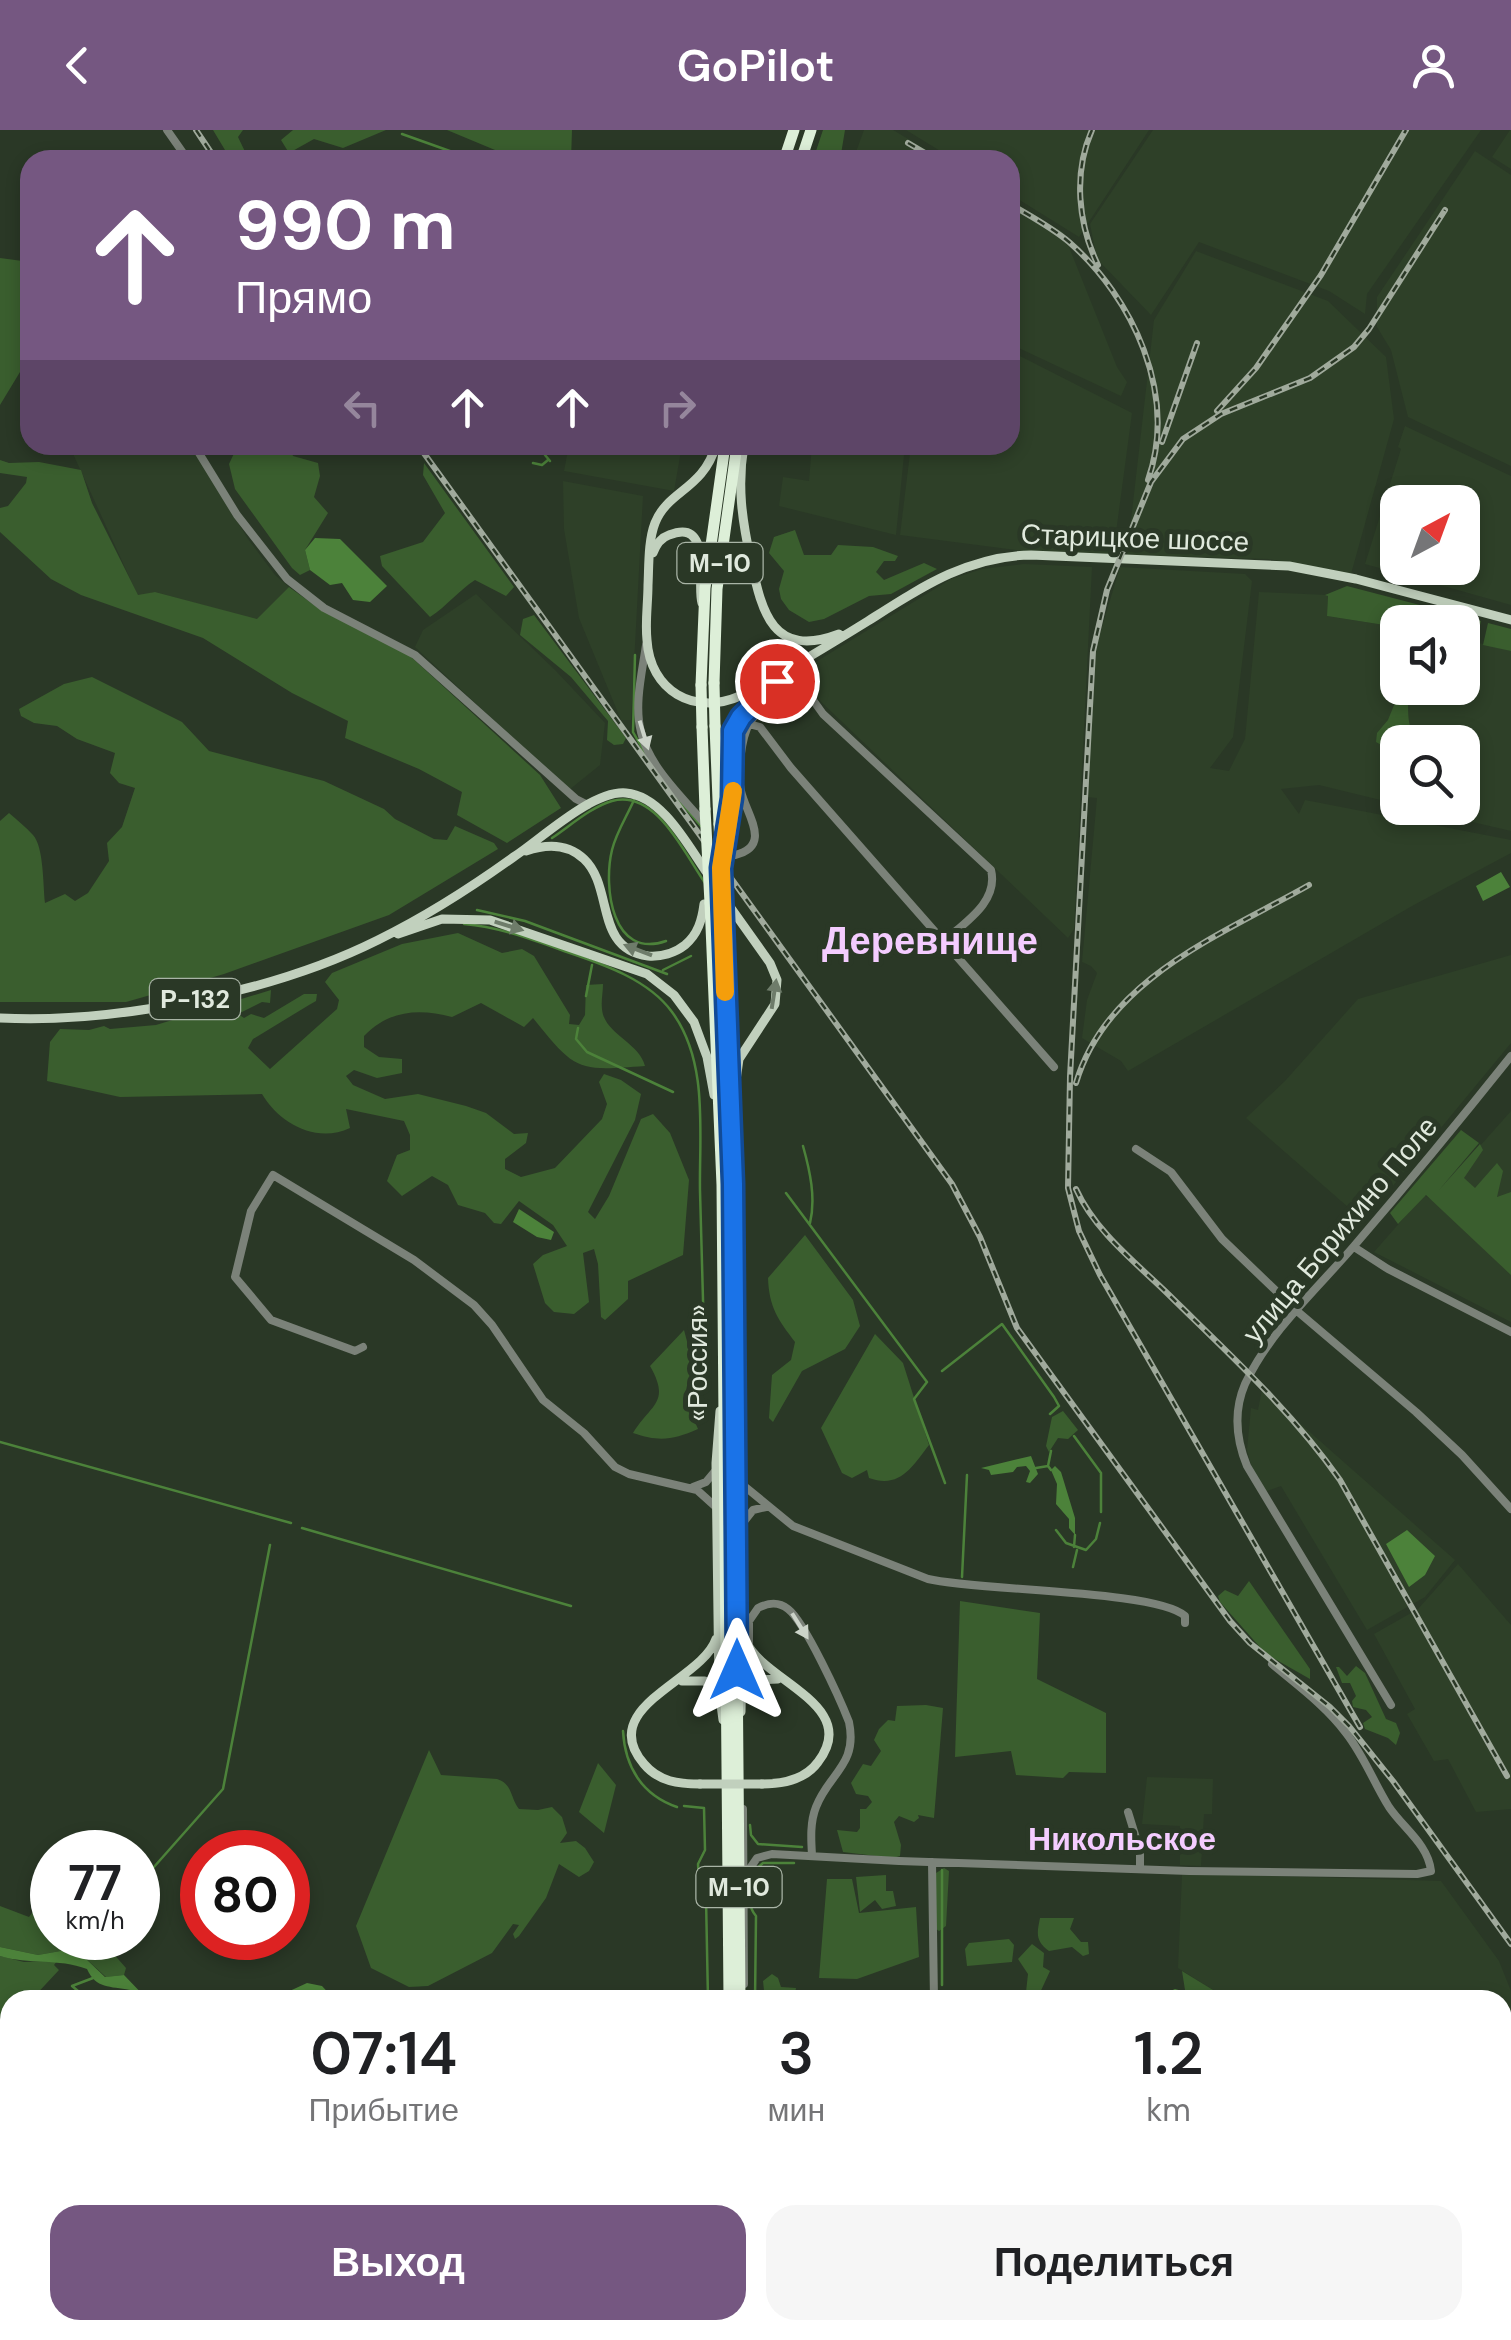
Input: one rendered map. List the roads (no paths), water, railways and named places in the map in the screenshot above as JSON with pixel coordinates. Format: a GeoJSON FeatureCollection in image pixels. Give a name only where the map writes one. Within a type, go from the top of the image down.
{"type":"FeatureCollection","features":[{"type":"Feature","properties":{"kind":"highway","name":"М-10"},"geometry":{"type":"LineString","coordinates":[[709,726],[703,608],[724,455]]}},
{"type":"Feature","properties":{"kind":"highway","name":"М-10"},"geometry":{"type":"LineString","coordinates":[[708,684],[717,589],[738,455]]}},
{"type":"Feature","properties":{"kind":"highway","name":"«Россия»"},"geometry":{"type":"LineString","coordinates":[[709,726],[722,825],[735,1480],[729,1990]]}},
{"type":"Feature","properties":{"kind":"highway","name":"«Россия»"},"geometry":{"type":"LineString","coordinates":[[709,726],[704,809],[707,904],[726,1134],[722,1389],[732,1740],[738,1774],[741,1990]]}},
{"type":"Feature","properties":{"kind":"main road"},"geometry":{"type":"LineString","coordinates":[[711,455],[702,476],[658,516],[652,534],[647,639],[650,660],[660,681],[673,694],[691,702],[714,704],[734,699],[786,671]]}},
{"type":"Feature","properties":{"kind":"main road"},"geometry":{"type":"LineString","coordinates":[[740,455],[740,508],[758,595],[767,619],[786,636],[803,642],[828,638],[864,623]]}},
{"type":"Feature","properties":{"kind":"main road"},"geometry":{"type":"LineString","coordinates":[[649,571],[660,540],[674,533],[690,536],[702,553],[698,594],[703,608]]}},
{"type":"Feature","properties":{"kind":"main road","name":"Старицкое шоссе"},"geometry":{"type":"LineString","coordinates":[[786,671],[926,584],[982,560],[1031,555],[1289,566],[1356,579],[1511,620]]}},
{"type":"Feature","properties":{"kind":"main road"},"geometry":{"type":"LineString","coordinates":[[722,825],[732,798],[733,731],[741,717],[786,671]]}},
{"type":"Feature","properties":{"kind":"main road"},"geometry":{"type":"LineString","coordinates":[[588,804],[623,792],[654,805],[775,972],[775,1004],[739,1058],[726,1134]]}},
{"type":"Feature","properties":{"kind":"main road","name":"Р-132"},"geometry":{"type":"LineString","coordinates":[[0,1018],[90,1016],[178,1003],[316,966],[381,939],[458,894],[588,804]]}},
{"type":"Feature","properties":{"kind":"main road"},"geometry":{"type":"LineString","coordinates":[[513,858],[548,845],[581,856],[596,878],[612,932],[640,954],[663,955],[682,948],[698,928],[707,904]]}},
{"type":"Feature","properties":{"kind":"main road"},"geometry":{"type":"LineString","coordinates":[[458,894],[458,909],[467,917]]}},
{"type":"Feature","properties":{"kind":"main road"},"geometry":{"type":"LineString","coordinates":[[381,939],[436,921],[467,917],[503,923],[631,967],[668,989],[685,1008],[701,1038],[726,1134]]}},
{"type":"Feature","properties":{"kind":"main road"},"geometry":{"type":"LineString","coordinates":[[719,1702],[716,1470],[722,1389]]}},
{"type":"Feature","properties":{"kind":"main road"},"geometry":{"type":"LineString","coordinates":[[732,1740],[744,1699],[742,1524],[735,1480]]}},
{"type":"Feature","properties":{"kind":"main road"},"geometry":{"type":"LineString","coordinates":[[719,1602],[725,1559]]}},
{"type":"Feature","properties":{"kind":"main road"},"geometry":{"type":"LineString","coordinates":[[719,1630],[705,1660],[647,1702],[638,1714],[635,1748],[646,1767],[674,1783],[786,1782],[803,1776],[819,1761],[826,1743],[825,1720],[817,1705],[763,1666],[749,1649],[743,1633]]}},
{"type":"Feature","properties":{"kind":"main road"},"geometry":{"type":"LineString","coordinates":[[674,1683],[692,1679],[705,1682],[714,1690],[732,1740]]}},
{"type":"Feature","properties":{"kind":"main road"},"geometry":{"type":"LineString","coordinates":[[744,1699],[758,1680],[781,1679]]}},
{"type":"Feature","properties":{"kind":"street"},"geometry":{"type":"LineString","coordinates":[[200,455],[237,515],[287,579],[324,608],[415,655],[576,799],[588,804]]}},
{"type":"Feature","properties":{"kind":"street"},"geometry":{"type":"LineString","coordinates":[[647,639],[640,688],[643,738],[674,787],[727,850],[735,854],[750,848],[756,835],[740,786],[749,724],[798,683]]}},
{"type":"Feature","properties":{"kind":"street"},"geometry":{"type":"LineString","coordinates":[[786,671],[823,714],[991,870],[993,878],[987,901],[944,941]]}},
{"type":"Feature","properties":{"kind":"street"},"geometry":{"type":"LineString","coordinates":[[749,724],[760,727],[1054,1067]]}},
{"type":"Feature","properties":{"kind":"street","name":"улица Борихино Поле"},"geometry":{"type":"LineString","coordinates":[[1392,1705],[1246,1466],[1236,1423],[1240,1401],[1250,1376],[1297,1311],[1511,1056]]}},
{"type":"Feature","properties":{"kind":"street"},"geometry":{"type":"LineString","coordinates":[[1136,1149],[1171,1172],[1222,1239],[1297,1311],[1462,1454],[1511,1509]]}},
{"type":"Feature","properties":{"kind":"street"},"geometry":{"type":"LineString","coordinates":[[363,1348],[355,1351],[272,1320],[235,1276],[252,1211],[273,1175],[414,1260],[474,1305],[542,1400],[584,1433],[615,1466],[629,1474],[688,1487],[705,1495],[717,1508]]}},
{"type":"Feature","properties":{"kind":"street"},"geometry":{"type":"LineString","coordinates":[[1354,1246],[1388,1269],[1511,1332]]}},
{"type":"Feature","properties":{"kind":"street"},"geometry":{"type":"LineString","coordinates":[[688,1487],[702,1484],[716,1470]]}},
{"type":"Feature","properties":{"kind":"street"},"geometry":{"type":"LineString","coordinates":[[735,1480],[793,1526],[928,1580],[1148,1604],[1176,1609],[1185,1616],[1185,1623]]}},
{"type":"Feature","properties":{"kind":"street"},"geometry":{"type":"LineString","coordinates":[[742,1524],[753,1510],[770,1508]]}},
{"type":"Feature","properties":{"kind":"street"},"geometry":{"type":"LineString","coordinates":[[749,1649],[749,1621],[754,1611],[767,1604],[787,1608],[802,1627],[848,1722],[851,1738],[846,1762],[814,1813],[812,1855]]}},
{"type":"Feature","properties":{"kind":"street"},"geometry":{"type":"LineString","coordinates":[[746,1874],[754,1860],[772,1854],[1140,1869],[1370,1874],[1431,1871],[1422,1849],[1388,1806],[1348,1734],[1272,1664]]}},
{"type":"Feature","properties":{"kind":"street"},"geometry":{"type":"LineString","coordinates":[[738,1774],[746,1874],[743,1990]]}},
{"type":"Feature","properties":{"kind":"street"},"geometry":{"type":"LineString","coordinates":[[1128,1812],[1140,1851],[1140,1869]]}},
{"type":"Feature","properties":{"kind":"street"},"geometry":{"type":"LineString","coordinates":[[745,1834],[754,1846],[772,1854]]}},
{"type":"Feature","properties":{"kind":"street"},"geometry":{"type":"LineString","coordinates":[[932,1862],[934,1990]]}},
{"type":"Feature","properties":{"kind":"waterway"},"geometry":{"type":"LineString","coordinates":[[402,134],[447,150]]}},
{"type":"Feature","properties":{"kind":"waterway"},"geometry":{"type":"LineString","coordinates":[[545,455],[550,461]]}},
{"type":"Feature","properties":{"kind":"waterway"},"geometry":{"type":"LineString","coordinates":[[533,463],[542,465],[548,460]]}},
{"type":"Feature","properties":{"kind":"waterway"},"geometry":{"type":"LineString","coordinates":[[635,655],[633,732],[646,755]]}},
{"type":"Feature","properties":{"kind":"waterway"},"geometry":{"type":"LineString","coordinates":[[677,798],[701,826]]}},
{"type":"Feature","properties":{"kind":"waterway"},"geometry":{"type":"LineString","coordinates":[[552,838],[596,808],[628,800],[642,805],[667,826],[705,883]]}},
{"type":"Feature","properties":{"kind":"waterway"},"geometry":{"type":"LineString","coordinates":[[634,800],[612,850],[611,900],[623,930],[634,940],[648,944],[666,941]]}},
{"type":"Feature","properties":{"kind":"waterway"},"geometry":{"type":"LineString","coordinates":[[477,910],[525,921],[667,974]]}},
{"type":"Feature","properties":{"kind":"waterway"},"geometry":{"type":"LineString","coordinates":[[464,924],[517,935],[624,975],[662,1001],[684,1032],[700,1099],[704,1336]]}},
{"type":"Feature","properties":{"kind":"waterway"},"geometry":{"type":"LineString","coordinates":[[663,970],[691,956]]}},
{"type":"Feature","properties":{"kind":"waterway"},"geometry":{"type":"LineString","coordinates":[[586,996],[592,965]]}},
{"type":"Feature","properties":{"kind":"waterway"},"geometry":{"type":"LineString","coordinates":[[578,1028],[576,1039],[587,1052],[673,1092]]}},
{"type":"Feature","properties":{"kind":"waterway"},"geometry":{"type":"LineString","coordinates":[[803,1146],[812,1194],[810,1223]]}},
{"type":"Feature","properties":{"kind":"waterway"},"geometry":{"type":"LineString","coordinates":[[786,1193],[927,1382],[914,1399],[945,1483]]}},
{"type":"Feature","properties":{"kind":"waterway"},"geometry":{"type":"LineString","coordinates":[[942,1371],[1002,1324],[1059,1406],[1050,1414]]}},
{"type":"Feature","properties":{"kind":"waterway"},"geometry":{"type":"LineString","coordinates":[[1074,1436],[1101,1473],[1101,1512]]}},
{"type":"Feature","properties":{"kind":"waterway"},"geometry":{"type":"LineString","coordinates":[[0,1442],[291,1523]]}},
{"type":"Feature","properties":{"kind":"waterway"},"geometry":{"type":"LineString","coordinates":[[1051,1451],[1051,1470]]}},
{"type":"Feature","properties":{"kind":"waterway"},"geometry":{"type":"LineString","coordinates":[[1036,1468],[1048,1466]]}},
{"type":"Feature","properties":{"kind":"waterway"},"geometry":{"type":"LineString","coordinates":[[962,1577],[967,1475]]}},
{"type":"Feature","properties":{"kind":"waterway"},"geometry":{"type":"LineString","coordinates":[[1056,1530],[1066,1543],[1086,1550],[1096,1539],[1100,1523]]}},
{"type":"Feature","properties":{"kind":"waterway"},"geometry":{"type":"LineString","coordinates":[[302,1528],[571,1606]]}},
{"type":"Feature","properties":{"kind":"waterway"},"geometry":{"type":"LineString","coordinates":[[1074,1547],[1075,1535]]}},
{"type":"Feature","properties":{"kind":"waterway"},"geometry":{"type":"LineString","coordinates":[[160,1860],[223,1789],[270,1545]]}},
{"type":"Feature","properties":{"kind":"waterway"},"geometry":{"type":"LineString","coordinates":[[1073,1567],[1077,1550]]}},
{"type":"Feature","properties":{"kind":"waterway"},"geometry":{"type":"LineString","coordinates":[[623,1731],[627,1756],[638,1778],[654,1795],[677,1807]]}},
{"type":"Feature","properties":{"kind":"waterway"},"geometry":{"type":"LineString","coordinates":[[684,1806],[704,1808],[705,1850],[698,1864],[706,1898],[708,1990]]}},
{"type":"Feature","properties":{"kind":"waterway"},"geometry":{"type":"LineString","coordinates":[[750,1825],[758,1844],[802,1847]]}},
{"type":"Feature","properties":{"kind":"waterway"},"geometry":{"type":"LineString","coordinates":[[755,1990],[756,1916],[750,1902],[757,1878],[754,1871],[763,1863],[794,1863]]}},
{"type":"Feature","properties":{"kind":"waterway"},"geometry":{"type":"LineString","coordinates":[[942,1870],[942,1985]]}},
{"type":"Feature","properties":{"kind":"waterway"},"geometry":{"type":"LineString","coordinates":[[77,1990],[72,1986],[93,1978]]}},
{"type":"Feature","properties":{"kind":"railway"},"geometry":{"type":"LineString","coordinates":[[196,130],[209,150]]}},
{"type":"Feature","properties":{"kind":"railway"},"geometry":{"type":"LineString","coordinates":[[1092,130],[1082,163],[1080,198],[1086,233],[1098,265]]}},
{"type":"Feature","properties":{"kind":"railway"},"geometry":{"type":"LineString","coordinates":[[1217,411],[1256,368],[1321,275],[1406,130]]}},
{"type":"Feature","properties":{"kind":"railway"},"geometry":{"type":"LineString","coordinates":[[908,143],[920,150]]}},
{"type":"Feature","properties":{"kind":"railway"},"geometry":{"type":"LineString","coordinates":[[1020,210],[1069,242],[1113,291],[1130,319],[1144,350],[1157,414],[1156,447],[1148,480]]}},
{"type":"Feature","properties":{"kind":"railway"},"geometry":{"type":"LineString","coordinates":[[1360,1727],[1100,1275],[1079,1231],[1068,1188],[1070,1077],[1093,651],[1107,590],[1151,482],[1183,439],[1221,414],[1310,378],[1354,347],[1445,210]]}},
{"type":"Feature","properties":{"kind":"railway"},"geometry":{"type":"LineString","coordinates":[[1162,442],[1197,343]]}},
{"type":"Feature","properties":{"kind":"railway"},"geometry":{"type":"LineString","coordinates":[[425,455],[952,1184],[980,1237],[1017,1328],[1230,1621],[1250,1643],[1349,1726],[1511,1944]]}},
{"type":"Feature","properties":{"kind":"railway"},"geometry":{"type":"LineString","coordinates":[[1076,1083],[1091,1046],[1113,1015],[1141,987],[1206,941],[1309,885]]}},
{"type":"Feature","properties":{"kind":"railway"},"geometry":{"type":"LineString","coordinates":[[1076,1189],[1105,1232],[1129,1258],[1258,1383],[1321,1454],[1340,1480],[1507,1776]]}},
{"type":"Feature","properties":{"kind":"district","name":"Деревнище"},"geometry":{"type":"Point","coordinates":[930,941]}},
{"type":"Feature","properties":{"kind":"district","name":"Никольское"},"geometry":{"type":"Point","coordinates":[1122,1839]}}]}
